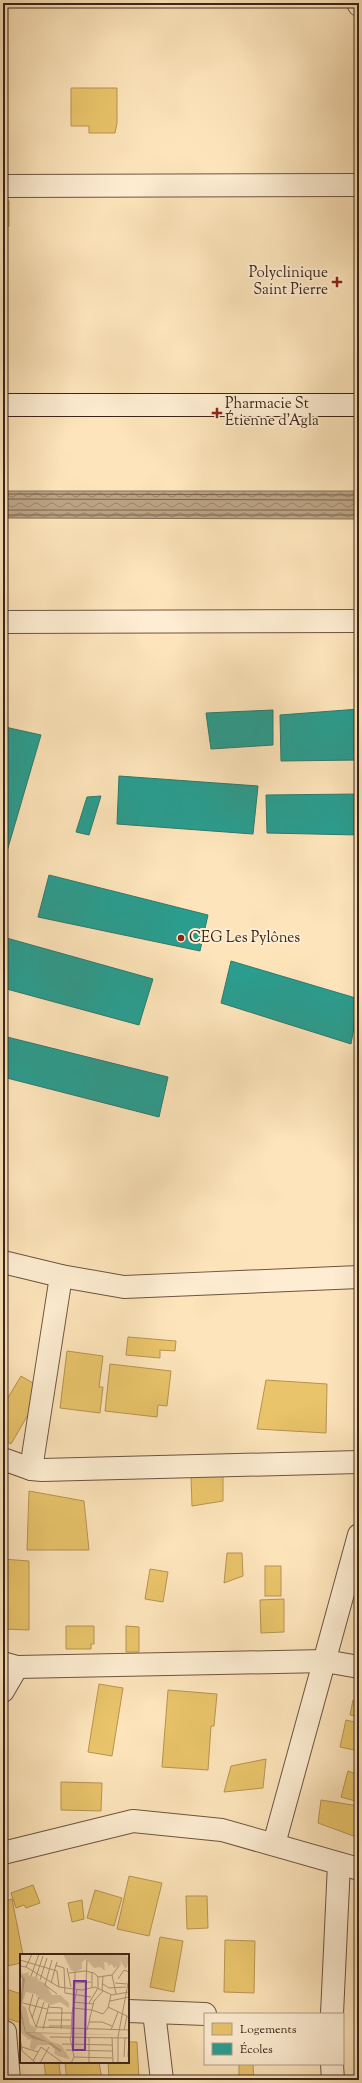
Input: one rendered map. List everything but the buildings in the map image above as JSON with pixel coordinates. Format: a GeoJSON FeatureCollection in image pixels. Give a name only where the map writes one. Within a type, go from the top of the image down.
{"type":"FeatureCollection","features":[{"type":"Feature","properties":{"kind":"street"},"geometry":{"type":"LineString","coordinates":[[3,186],[359,185]]}},
{"type":"Feature","properties":{"kind":"street"},"geometry":{"type":"LineString","coordinates":[[3,405],[359,405]]}},
{"type":"Feature","properties":{"kind":"street"},"geometry":{"type":"LineString","coordinates":[[3,622],[359,621]]}},
{"type":"Feature","properties":{"kind":"street"},"geometry":{"type":"LineString","coordinates":[[3,1262],[61,1276],[124,1287],[359,1277]]}},
{"type":"Feature","properties":{"kind":"street"},"geometry":{"type":"LineString","coordinates":[[31,1469],[61,1276]]}},
{"type":"Feature","properties":{"kind":"street"},"geometry":{"type":"LineString","coordinates":[[3,1459],[31,1469],[42,1470],[359,1462]]}},
{"type":"Feature","properties":{"kind":"street"},"geometry":{"type":"LineString","coordinates":[[274,1844],[359,1535]]}},
{"type":"Feature","properties":{"kind":"street"},"geometry":{"type":"LineString","coordinates":[[3,1691],[10,1665],[325,1661],[359,1667]]}},
{"type":"Feature","properties":{"kind":"street"},"geometry":{"type":"LineString","coordinates":[[3,1853],[133,1821],[222,1830],[349,1866],[332,2013]]}},
{"type":"Feature","properties":{"kind":"street"},"geometry":{"type":"LineString","coordinates":[[129,2011],[204,2014]]}},
{"type":"Feature","properties":{"kind":"street"},"geometry":{"type":"LineString","coordinates":[[154,2012],[162,2080]]}},
{"type":"Feature","properties":{"kind":"street"},"geometry":{"type":"LineString","coordinates":[[9,2080],[10,2031]]}},
{"type":"Feature","properties":{"kind":"street"},"geometry":{"type":"LineString","coordinates":[[332,2065],[333,2080]]}},
{"type":"Feature","properties":{"kind":"water"},"geometry":{"type":"Polygon","coordinates":[[[3,491],[359,491],[359,519],[3,518],[3,491]]]}},
{"type":"Feature","properties":{"kind":"place","name":"Polyclinique Saint Pierre"},"geometry":{"type":"Point","coordinates":[337,282]}},
{"type":"Feature","properties":{"kind":"place","name":"Pharmacie St Étienne d'Agla"},"geometry":{"type":"Point","coordinates":[217,413]}},
{"type":"Feature","properties":{"kind":"place","name":"CEG Les Pylônes"},"geometry":{"type":"Point","coordinates":[181,938]}}]}
